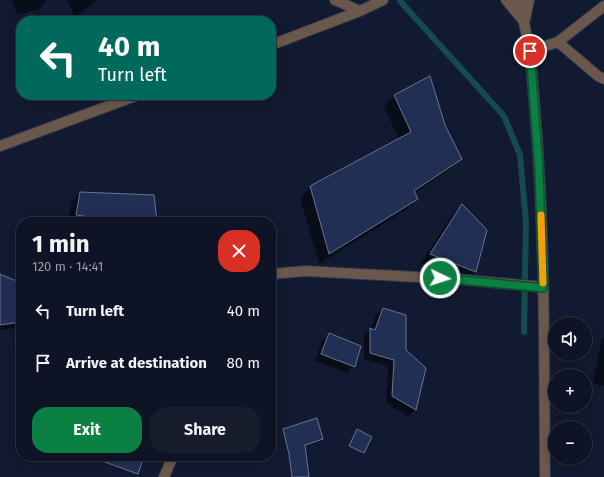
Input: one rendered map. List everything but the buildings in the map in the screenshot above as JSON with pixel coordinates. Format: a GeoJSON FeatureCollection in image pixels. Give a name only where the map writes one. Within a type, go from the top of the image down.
{"type":"FeatureCollection","features":[{"type":"Feature","properties":{"kind":"street"},"geometry":{"type":"LineString","coordinates":[[335,0],[360,11]]}},
{"type":"Feature","properties":{"kind":"street"},"geometry":{"type":"LineString","coordinates":[[276,43],[360,11],[383,0]]}},
{"type":"Feature","properties":{"kind":"street"},"geometry":{"type":"LineString","coordinates":[[506,0],[524,22]]}},
{"type":"Feature","properties":{"kind":"street"},"geometry":{"type":"LineString","coordinates":[[518,0],[530,51],[539,170],[543,288],[545,477]]}},
{"type":"Feature","properties":{"kind":"street"},"geometry":{"type":"LineString","coordinates":[[524,22],[529,0]]}},
{"type":"Feature","properties":{"kind":"street"},"geometry":{"type":"LineString","coordinates":[[530,51],[558,42],[604,6]]}},
{"type":"Feature","properties":{"kind":"street"},"geometry":{"type":"LineString","coordinates":[[558,42],[598,76],[604,79]]}},
{"type":"Feature","properties":{"kind":"street"},"geometry":{"type":"LineString","coordinates":[[0,146],[124,100]]}},
{"type":"Feature","properties":{"kind":"street"},"geometry":{"type":"LineString","coordinates":[[276,274],[304,271],[455,279],[543,288]]}},
{"type":"Feature","properties":{"kind":"street"},"geometry":{"type":"LineString","coordinates":[[164,477],[171,461]]}},
{"type":"Feature","properties":{"kind":"waterway"},"geometry":{"type":"LineString","coordinates":[[400,1],[504,116],[520,155],[526,222],[524,332]]}},
{"type":"Feature","properties":{"kind":"slow traffic"},"geometry":{"type":"LineString","coordinates":[[541,215],[543,283]]}},
{"type":"Feature","properties":{"kind":"route"},"geometry":{"type":"LineString","coordinates":[[440,278],[543,288],[539,170],[530,51]]}}]}
